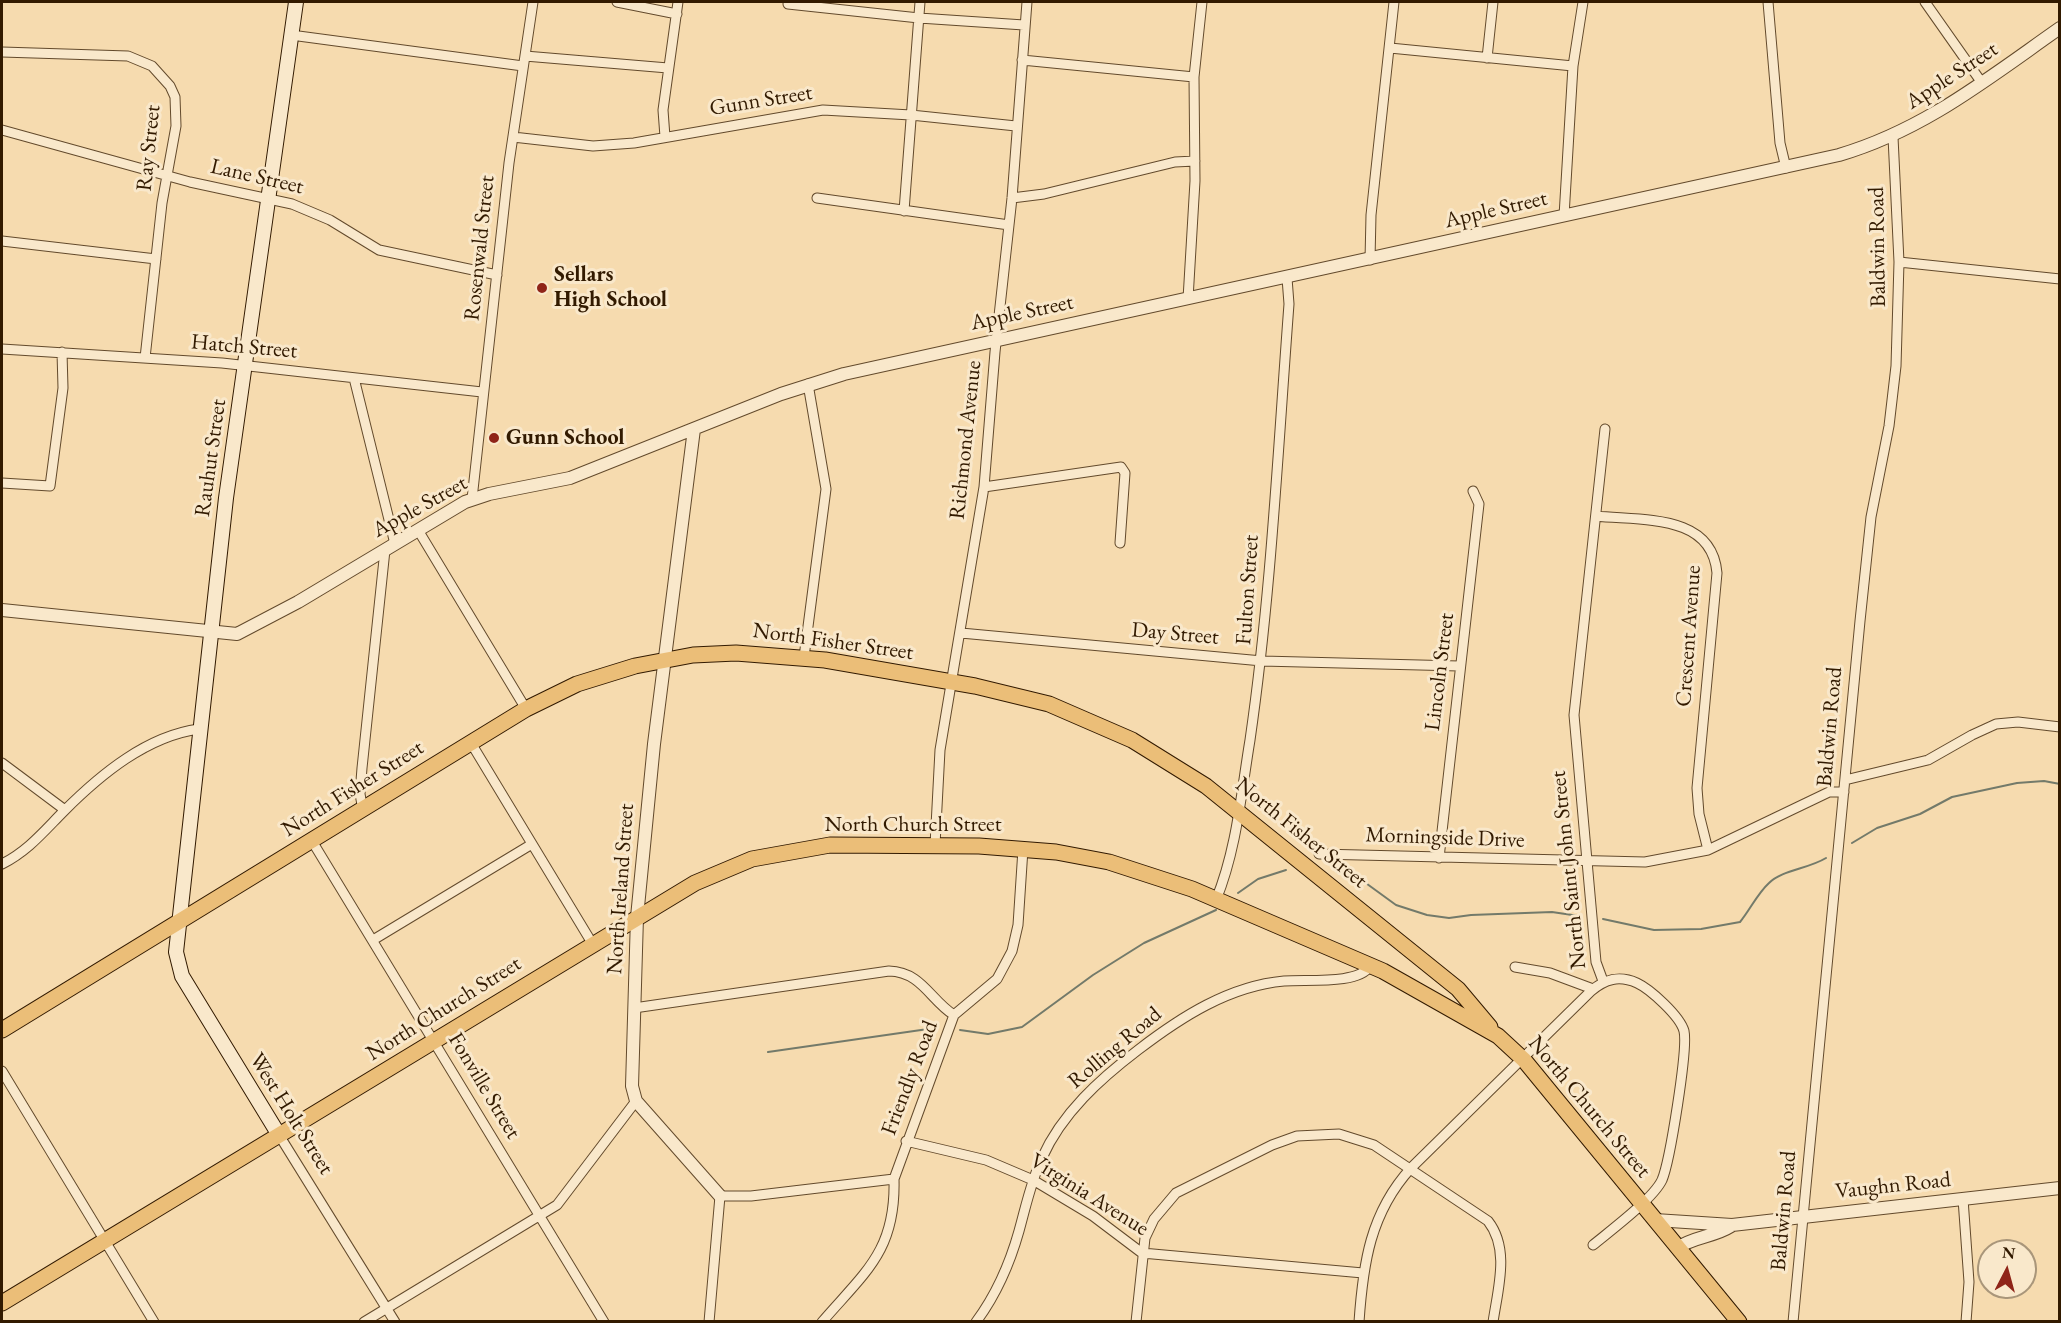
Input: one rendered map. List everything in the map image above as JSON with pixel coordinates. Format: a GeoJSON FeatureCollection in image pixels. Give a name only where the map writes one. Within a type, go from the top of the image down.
{"type":"FeatureCollection","features":[{"type":"Feature","properties":{"kind":"main road","name":"Rauhut Street"},"geometry":{"type":"LineString","coordinates":[[179,921],[210,633],[296,2]]}},
{"type":"Feature","properties":{"kind":"main road","name":"North Fisher Street"},"geometry":{"type":"LineString","coordinates":[[2,1030],[526,709],[589,680],[664,659],[736,652],[804,657],[953,682],[1031,699],[1102,726],[1169,761],[1239,812],[1458,989],[1498,1036]]}},
{"type":"Feature","properties":{"kind":"main road","name":"North Church Street"},"geometry":{"type":"LineString","coordinates":[[2,1303],[434,1042],[592,943],[695,883],[752,859],[773,854],[839,844],[935,845],[1023,849],[1089,857],[1136,869],[1216,900],[1370,966],[1424,993],[1498,1036],[1524,1060],[1738,1322]]}},
{"type":"Feature","properties":{"kind":"main road","name":"West Holt Street"},"geometry":{"type":"LineString","coordinates":[[179,921],[177,959],[182,976],[279,1135]]}},
{"type":"Feature","properties":{"kind":"street","name":"Rosenwald Street"},"geometry":{"type":"LineString","coordinates":[[472,499],[496,275],[533,2]]}},
{"type":"Feature","properties":{"kind":"street"},"geometry":{"type":"LineString","coordinates":[[616,2],[676,14]]}},
{"type":"Feature","properties":{"kind":"street"},"geometry":{"type":"LineString","coordinates":[[664,137],[663,110],[678,2]]}},
{"type":"Feature","properties":{"kind":"street"},"geometry":{"type":"LineString","coordinates":[[904,211],[920,2]]}},
{"type":"Feature","properties":{"kind":"street","name":"Richmond Avenue"},"geometry":{"type":"LineString","coordinates":[[935,845],[940,750],[984,487],[1012,198],[1027,2]]}},
{"type":"Feature","properties":{"kind":"street"},"geometry":{"type":"LineString","coordinates":[[1188,298],[1195,161],[1194,77],[1202,2]]}},
{"type":"Feature","properties":{"kind":"street"},"geometry":{"type":"LineString","coordinates":[[1370,260],[1371,215],[1394,2]]}},
{"type":"Feature","properties":{"kind":"street"},"geometry":{"type":"LineString","coordinates":[[1487,58],[1493,2]]}},
{"type":"Feature","properties":{"kind":"street"},"geometry":{"type":"LineString","coordinates":[[1564,216],[1573,66],[1583,2]]}},
{"type":"Feature","properties":{"kind":"street"},"geometry":{"type":"LineString","coordinates":[[1768,2],[1780,143],[1786,168]]}},
{"type":"Feature","properties":{"kind":"street"},"geometry":{"type":"LineString","coordinates":[[1925,2],[1982,83]]}},
{"type":"Feature","properties":{"kind":"street"},"geometry":{"type":"LineString","coordinates":[[788,4],[919,18],[1024,25]]}},
{"type":"Feature","properties":{"kind":"street","name":"Apple Street"},"geometry":{"type":"LineString","coordinates":[[2,610],[210,633],[228,634],[246,631],[472,499],[570,478],[808,384],[997,340],[1839,156],[1893,137],[1933,116],[2060,28]]}},
{"type":"Feature","properties":{"kind":"street"},"geometry":{"type":"LineString","coordinates":[[291,35],[523,66]]}},
{"type":"Feature","properties":{"kind":"street"},"geometry":{"type":"LineString","coordinates":[[1390,48],[1573,66]]}},
{"type":"Feature","properties":{"kind":"street","name":"Ray Street"},"geometry":{"type":"LineString","coordinates":[[2,52],[128,56],[152,66],[170,86],[175,97],[176,126],[169,177],[162,203],[145,358]]}},
{"type":"Feature","properties":{"kind":"street"},"geometry":{"type":"LineString","coordinates":[[525,56],[668,68]]}},
{"type":"Feature","properties":{"kind":"street"},"geometry":{"type":"LineString","coordinates":[[1022,60],[1194,77]]}},
{"type":"Feature","properties":{"kind":"street","name":"Gunn Street"},"geometry":{"type":"LineString","coordinates":[[513,137],[593,146],[634,143],[823,110],[911,115],[1016,126]]}},
{"type":"Feature","properties":{"kind":"street","name":"Lane Street"},"geometry":{"type":"LineString","coordinates":[[2,130],[70,147],[169,177],[304,207],[379,250],[496,275]]}},
{"type":"Feature","properties":{"kind":"street","name":"Baldwin Road"},"geometry":{"type":"LineString","coordinates":[[1793,1322],[1871,517],[1889,426],[1896,366],[1899,261],[1893,137]]}},
{"type":"Feature","properties":{"kind":"street"},"geometry":{"type":"LineString","coordinates":[[1012,198],[1044,194],[1175,162],[1195,161]]}},
{"type":"Feature","properties":{"kind":"street"},"geometry":{"type":"LineString","coordinates":[[817,198],[1009,225]]}},
{"type":"Feature","properties":{"kind":"street"},"geometry":{"type":"LineString","coordinates":[[2,242],[156,259]]}},
{"type":"Feature","properties":{"kind":"street"},"geometry":{"type":"LineString","coordinates":[[1899,261],[2060,279]]}},
{"type":"Feature","properties":{"kind":"street","name":"Fulton Street"},"geometry":{"type":"LineString","coordinates":[[1216,900],[1233,854],[1262,661],[1288,315],[1287,278]]}},
{"type":"Feature","properties":{"kind":"street","name":"Hatch Street"},"geometry":{"type":"LineString","coordinates":[[2,349],[245,366],[482,392]]}},
{"type":"Feature","properties":{"kind":"street"},"geometry":{"type":"LineString","coordinates":[[2,483],[50,486],[63,388],[62,352]]}},
{"type":"Feature","properties":{"kind":"street"},"geometry":{"type":"LineString","coordinates":[[354,378],[390,547],[362,768],[360,794],[363,810]]}},
{"type":"Feature","properties":{"kind":"street"},"geometry":{"type":"LineString","coordinates":[[804,657],[826,489],[808,384]]}},
{"type":"Feature","properties":{"kind":"street","name":"North Ireland Street"},"geometry":{"type":"LineString","coordinates":[[636,1101],[632,1086],[637,917],[664,659],[694,429]]}},
{"type":"Feature","properties":{"kind":"street","name":"North Saint John Street"},"geometry":{"type":"LineString","coordinates":[[1359,1322],[1363,1274],[1376,1219],[1393,1189],[1411,1168],[1603,981],[1596,962],[1574,716],[1605,429]]}},
{"type":"Feature","properties":{"kind":"street"},"geometry":{"type":"LineString","coordinates":[[984,487],[1118,466],[1125,473],[1120,543]]}},
{"type":"Feature","properties":{"kind":"street","name":"Lincoln Street"},"geometry":{"type":"LineString","coordinates":[[1439,858],[1479,504],[1473,491]]}},
{"type":"Feature","properties":{"kind":"street","name":"Crescent Avenue"},"geometry":{"type":"LineString","coordinates":[[1596,516],[1686,527],[1703,538],[1714,554],[1717,573],[1697,788],[1699,814],[1708,850]]}},
{"type":"Feature","properties":{"kind":"street"},"geometry":{"type":"LineString","coordinates":[[418,530],[526,709]]}},
{"type":"Feature","properties":{"kind":"street","name":"Day Street"},"geometry":{"type":"LineString","coordinates":[[961,633],[1262,661],[1459,666]]}},
{"type":"Feature","properties":{"kind":"street"},"geometry":{"type":"LineString","coordinates":[[1845,780],[1928,760],[1996,724],[2018,722],[2060,727]]}},
{"type":"Feature","properties":{"kind":"street"},"geometry":{"type":"LineString","coordinates":[[2,864],[30,845],[65,810],[143,747],[174,734],[199,729]]}},
{"type":"Feature","properties":{"kind":"street"},"geometry":{"type":"LineString","coordinates":[[471,743],[592,943]]}},
{"type":"Feature","properties":{"kind":"street"},"geometry":{"type":"LineString","coordinates":[[2,763],[65,810]]}},
{"type":"Feature","properties":{"kind":"street","name":"Morningside Drive"},"geometry":{"type":"LineString","coordinates":[[1319,854],[1587,863],[1645,862],[1708,850],[1829,792],[1844,792]]}},
{"type":"Feature","properties":{"kind":"street","name":"Fonville Street"},"geometry":{"type":"LineString","coordinates":[[312,841],[604,1322]]}},
{"type":"Feature","properties":{"kind":"street"},"geometry":{"type":"LineString","coordinates":[[373,940],[532,844]]}},
{"type":"Feature","properties":{"kind":"street","name":"Friendly Road"},"geometry":{"type":"LineString","coordinates":[[822,1322],[873,1264],[881,1250],[894,1208],[894,1179],[954,1015],[997,979],[1012,951],[1018,924],[1023,849]]}},
{"type":"Feature","properties":{"kind":"street","name":"Rolling Road"},"geometry":{"type":"LineString","coordinates":[[976,1322],[991,1298],[1011,1256],[1033,1180],[1054,1136],[1078,1103],[1139,1049],[1193,1011],[1249,988],[1282,981],[1353,978],[1365,973],[1370,966]]}},
{"type":"Feature","properties":{"kind":"street"},"geometry":{"type":"LineString","coordinates":[[1515,967],[1550,973],[1593,989]]}},
{"type":"Feature","properties":{"kind":"street"},"geometry":{"type":"LineString","coordinates":[[634,1008],[889,971],[904,973],[921,982],[940,1005],[954,1015]]}},
{"type":"Feature","properties":{"kind":"street"},"geometry":{"type":"LineString","coordinates":[[1593,1245],[1641,1203],[1662,1178],[1673,1129],[1684,1032],[1679,1022],[1645,987],[1622,979],[1603,981]]}},
{"type":"Feature","properties":{"kind":"street"},"geometry":{"type":"LineString","coordinates":[[2,1071],[154,1322]]}},
{"type":"Feature","properties":{"kind":"street"},"geometry":{"type":"LineString","coordinates":[[364,1322],[557,1205],[636,1101],[720,1196],[709,1322]]}},
{"type":"Feature","properties":{"kind":"street"},"geometry":{"type":"LineString","coordinates":[[1136,1322],[1142,1253],[1154,1219],[1176,1193],[1286,1139],[1327,1133],[1357,1138],[1382,1149],[1488,1221],[1496,1232],[1502,1255],[1493,1322]]}},
{"type":"Feature","properties":{"kind":"street","name":"West Holt Street"},"geometry":{"type":"LineString","coordinates":[[279,1135],[395,1322]]}},
{"type":"Feature","properties":{"kind":"street","name":"Virginia Avenue"},"geometry":{"type":"LineString","coordinates":[[906,1141],[976,1157],[1033,1180],[1093,1216],[1142,1253],[1363,1274]]}},
{"type":"Feature","properties":{"kind":"street"},"geometry":{"type":"LineString","coordinates":[[720,1196],[751,1196],[894,1179]]}},
{"type":"Feature","properties":{"kind":"street","name":"Vaughn Road"},"geometry":{"type":"LineString","coordinates":[[1655,1220],[1732,1226],[2060,1188]]}},
{"type":"Feature","properties":{"kind":"street"},"geometry":{"type":"LineString","coordinates":[[1963,1199],[1969,1273],[1966,1322]]}},
{"type":"Feature","properties":{"kind":"street","name":"Vaughn Road"},"geometry":{"type":"LineString","coordinates":[[1677,1248],[1701,1235],[1719,1233],[1732,1226]]}},
{"type":"Feature","properties":{"kind":"waterway"},"geometry":{"type":"LineString","coordinates":[[1852,843],[1877,828],[1920,814],[1952,797],[2017,783],[2044,781],[2060,784]]}},
{"type":"Feature","properties":{"kind":"waterway"},"geometry":{"type":"LineString","coordinates":[[1603,919],[1654,930],[1701,929],[1740,922],[1761,892],[1774,879],[1826,858]]}},
{"type":"Feature","properties":{"kind":"waterway"},"geometry":{"type":"LineString","coordinates":[[1238,893],[1258,879],[1286,870]]}},
{"type":"Feature","properties":{"kind":"waterway"},"geometry":{"type":"LineString","coordinates":[[1337,872],[1363,881],[1396,905],[1427,915],[1449,918],[1552,912],[1579,916]]}},
{"type":"Feature","properties":{"kind":"waterway"},"geometry":{"type":"LineString","coordinates":[[960,1030],[988,1034],[1022,1027],[1093,975],[1144,943],[1216,910]]}},
{"type":"Feature","properties":{"kind":"waterway"},"geometry":{"type":"LineString","coordinates":[[768,1052],[935,1028]]}},
{"type":"Feature","properties":{"kind":"place","name":"Sellars High School"},"geometry":{"type":"Point","coordinates":[542,288]}},
{"type":"Feature","properties":{"kind":"place","name":"Gunn School"},"geometry":{"type":"Point","coordinates":[494,438]}}]}
